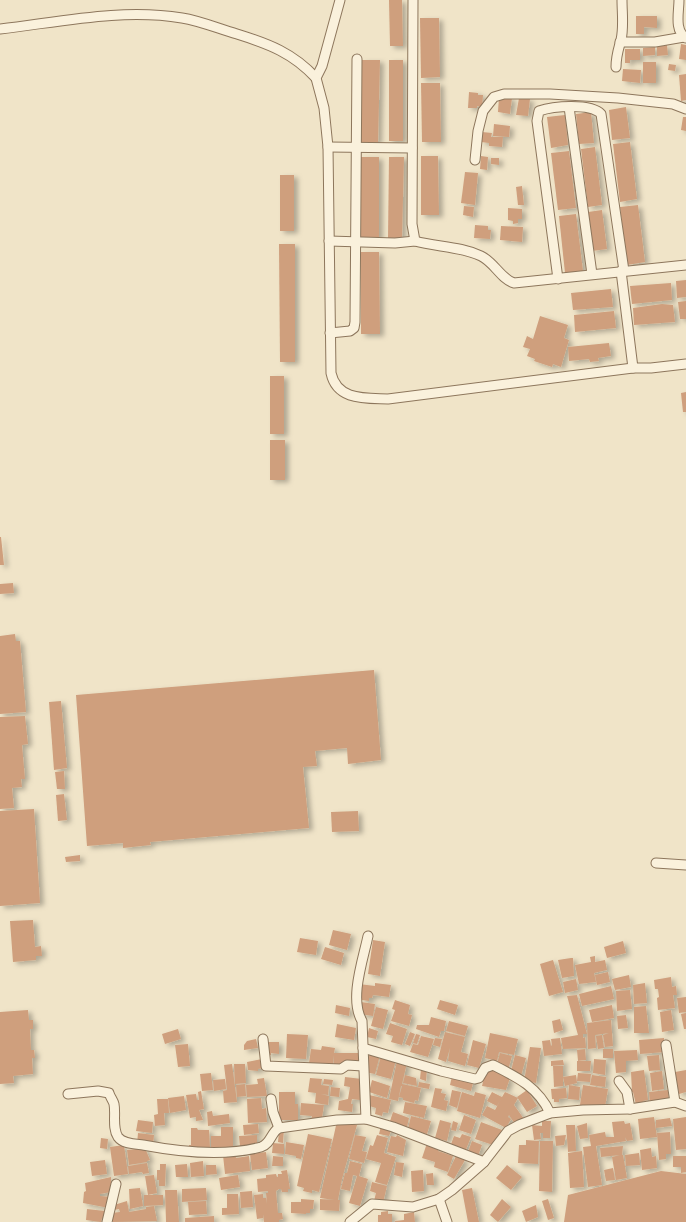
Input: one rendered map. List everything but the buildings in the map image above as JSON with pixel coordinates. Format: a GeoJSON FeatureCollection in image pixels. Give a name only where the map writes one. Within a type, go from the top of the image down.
{"type":"FeatureCollection","features":[{"type":"Feature","properties":{"kind":"street"},"geometry":{"type":"LineString","coordinates":[[316,78],[322,66],[340,0]]}},
{"type":"Feature","properties":{"kind":"street"},"geometry":{"type":"LineString","coordinates":[[413,0],[412,224],[415,241]]}},
{"type":"Feature","properties":{"kind":"street"},"geometry":{"type":"LineString","coordinates":[[616,67],[617,50],[620,42],[622,0]]}},
{"type":"Feature","properties":{"kind":"street"},"geometry":{"type":"LineString","coordinates":[[679,0],[679,28],[680,33],[685,37]]}},
{"type":"Feature","properties":{"kind":"street"},"geometry":{"type":"LineString","coordinates":[[0,29],[116,14],[160,15],[185,18],[278,48],[304,65],[316,78],[324,108],[328,147],[332,379],[340,390],[355,397],[398,398],[633,368],[686,364]]}},
{"type":"Feature","properties":{"kind":"street"},"geometry":{"type":"LineString","coordinates":[[620,42],[655,42],[685,37]]}},
{"type":"Feature","properties":{"kind":"street"},"geometry":{"type":"LineString","coordinates":[[330,333],[350,331],[354,328],[357,59]]}},
{"type":"Feature","properties":{"kind":"street"},"geometry":{"type":"LineString","coordinates":[[475,160],[478,130],[483,111],[494,97],[504,94],[550,94],[618,98],[673,104],[686,109]]}},
{"type":"Feature","properties":{"kind":"street"},"geometry":{"type":"LineString","coordinates":[[569,107],[592,274]]}},
{"type":"Feature","properties":{"kind":"street"},"geometry":{"type":"LineString","coordinates":[[558,278],[537,122],[539,111],[548,108],[589,107],[601,114],[633,368]]}},
{"type":"Feature","properties":{"kind":"street"},"geometry":{"type":"LineString","coordinates":[[328,147],[412,148]]}},
{"type":"Feature","properties":{"kind":"street"},"geometry":{"type":"LineString","coordinates":[[329,241],[415,241],[474,253],[486,259],[509,281],[514,283],[686,265]]}},
{"type":"Feature","properties":{"kind":"street"},"geometry":{"type":"LineString","coordinates":[[656,863],[686,865]]}},
{"type":"Feature","properties":{"kind":"street"},"geometry":{"type":"LineString","coordinates":[[366,1119],[362,1021],[358,1013],[357,1002],[358,986],[368,936]]}},
{"type":"Feature","properties":{"kind":"street"},"geometry":{"type":"LineString","coordinates":[[263,1039],[266,1066],[341,1069],[347,1065],[363,1066]]}},
{"type":"Feature","properties":{"kind":"street"},"geometry":{"type":"LineString","coordinates":[[666,1045],[675,1102]]}},
{"type":"Feature","properties":{"kind":"street"},"geometry":{"type":"LineString","coordinates":[[363,1048],[475,1079],[479,1078],[484,1068],[492,1065],[509,1073],[534,1090],[542,1098],[550,1113]]}},
{"type":"Feature","properties":{"kind":"street"},"geometry":{"type":"LineString","coordinates":[[620,1081],[627,1092],[630,1109]]}},
{"type":"Feature","properties":{"kind":"street"},"geometry":{"type":"LineString","coordinates":[[68,1094],[98,1091],[109,1093],[114,1103],[115,1125],[118,1136],[123,1142],[158,1148],[197,1152],[246,1149],[265,1145],[279,1128],[337,1120],[366,1119],[393,1127],[484,1162]]}},
{"type":"Feature","properties":{"kind":"street"},"geometry":{"type":"LineString","coordinates":[[272,1099],[273,1112],[279,1128]]}},
{"type":"Feature","properties":{"kind":"street"},"geometry":{"type":"LineString","coordinates":[[350,1222],[372,1204],[413,1207],[439,1199],[484,1162],[508,1131],[550,1113],[630,1109],[675,1102],[686,1106]]}},
{"type":"Feature","properties":{"kind":"street"},"geometry":{"type":"LineString","coordinates":[[107,1222],[116,1184]]}},
{"type":"Feature","properties":{"kind":"street"},"geometry":{"type":"LineString","coordinates":[[439,1199],[447,1222]]}}]}
